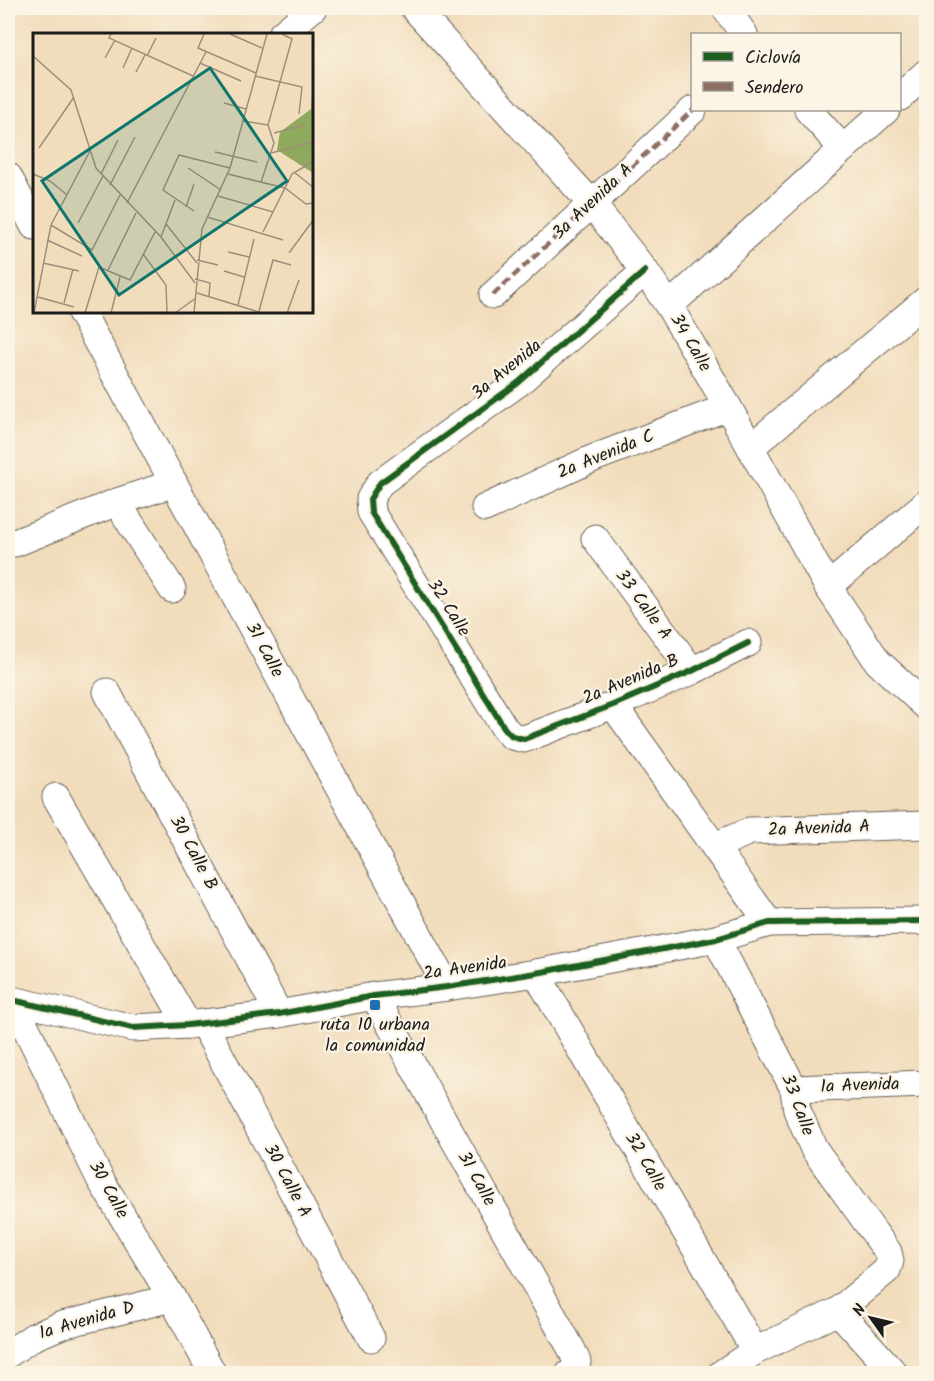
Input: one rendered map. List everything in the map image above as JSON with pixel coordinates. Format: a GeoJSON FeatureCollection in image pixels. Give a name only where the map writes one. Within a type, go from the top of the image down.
{"type":"FeatureCollection","features":[{"type":"Feature","properties":{"kind":"street"},"geometry":{"type":"LineString","coordinates":[[283,33],[313,8]]}},
{"type":"Feature","properties":{"kind":"street"},"geometry":{"type":"LineString","coordinates":[[725,8],[743,33]]}},
{"type":"Feature","properties":{"kind":"street","name":"34 Calle"},"geometry":{"type":"LineString","coordinates":[[424,11],[592,204],[645,271],[669,306],[728,407],[828,587],[878,662],[927,706]]}},
{"type":"Feature","properties":{"kind":"street"},"geometry":{"type":"LineString","coordinates":[[901,96],[927,73]]}},
{"type":"Feature","properties":{"kind":"street","name":"3a Avenida A"},"geometry":{"type":"LineString","coordinates":[[493,295],[692,111]]}},
{"type":"Feature","properties":{"kind":"street"},"geometry":{"type":"LineString","coordinates":[[809,111],[843,149]]}},
{"type":"Feature","properties":{"kind":"street"},"geometry":{"type":"LineString","coordinates":[[669,306],[885,111]]}},
{"type":"Feature","properties":{"kind":"street"},"geometry":{"type":"LineString","coordinates":[[8,176],[33,224]]}},
{"type":"Feature","properties":{"kind":"street","name":"3a Avenida"},"geometry":{"type":"LineString","coordinates":[[380,483],[518,383],[645,271]]}},
{"type":"Feature","properties":{"kind":"street"},"geometry":{"type":"LineString","coordinates":[[751,447],[927,300]]}},
{"type":"Feature","properties":{"kind":"street","name":"31 Calle"},"geometry":{"type":"LineString","coordinates":[[82,314],[447,987]]}},
{"type":"Feature","properties":{"kind":"street","name":"2a Avenida C"},"geometry":{"type":"LineString","coordinates":[[485,508],[594,458],[728,407]]}},
{"type":"Feature","properties":{"kind":"street"},"geometry":{"type":"LineString","coordinates":[[15,543],[117,502],[174,483]]}},
{"type":"Feature","properties":{"kind":"street","name":"32 Calle"},"geometry":{"type":"LineString","coordinates":[[380,483],[370,499],[371,512],[505,729],[512,736],[524,739]]}},
{"type":"Feature","properties":{"kind":"street"},"geometry":{"type":"LineString","coordinates":[[117,502],[172,589]]}},
{"type":"Feature","properties":{"kind":"street"},"geometry":{"type":"LineString","coordinates":[[828,587],[927,503]]}},
{"type":"Feature","properties":{"kind":"street","name":"33 Calle A"},"geometry":{"type":"LineString","coordinates":[[595,538],[692,671]]}},
{"type":"Feature","properties":{"kind":"street","name":"2a Avenida B"},"geometry":{"type":"LineString","coordinates":[[524,739],[613,705],[692,671],[748,643]]}},
{"type":"Feature","properties":{"kind":"street","name":"30 Calle B"},"geometry":{"type":"LineString","coordinates":[[107,692],[279,1014]]}},
{"type":"Feature","properties":{"kind":"street"},"geometry":{"type":"LineString","coordinates":[[613,705],[769,922]]}},
{"type":"Feature","properties":{"kind":"street","name":"30 Calle A"},"geometry":{"type":"LineString","coordinates":[[56,797],[196,1024],[371,1338]]}},
{"type":"Feature","properties":{"kind":"street","name":"2a Avenida A"},"geometry":{"type":"LineString","coordinates":[[715,846],[750,831],[927,825]]}},
{"type":"Feature","properties":{"kind":"street","name":"2a Avenida"},"geometry":{"type":"LineString","coordinates":[[10,1000],[133,1028],[196,1024],[279,1014],[374,996],[536,974],[716,939],[769,922],[927,921]]}},
{"type":"Feature","properties":{"kind":"street","name":"33 Calle"},"geometry":{"type":"LineString","coordinates":[[716,939],[794,1089],[797,1110],[814,1149],[888,1252],[890,1261],[887,1270],[838,1311]]}},
{"type":"Feature","properties":{"kind":"street","name":"32 Calle"},"geometry":{"type":"LineString","coordinates":[[536,974],[754,1351]]}},
{"type":"Feature","properties":{"kind":"street","name":"31 Calle"},"geometry":{"type":"LineString","coordinates":[[374,996],[572,1350],[573,1368]]}},
{"type":"Feature","properties":{"kind":"street","name":"30 Calle"},"geometry":{"type":"LineString","coordinates":[[10,1000],[100,1179],[172,1298],[213,1374]]}},
{"type":"Feature","properties":{"kind":"street","name":"1a Avenida"},"geometry":{"type":"LineString","coordinates":[[794,1089],[927,1084]]}},
{"type":"Feature","properties":{"kind":"street","name":"1a Avenida D"},"geometry":{"type":"LineString","coordinates":[[8,1354],[33,1337],[62,1325],[172,1298]]}},
{"type":"Feature","properties":{"kind":"street"},"geometry":{"type":"LineString","coordinates":[[721,1374],[754,1351],[838,1311],[895,1374]]}},
{"type":"Feature","properties":{"kind":"marked path"},"geometry":{"type":"LineString","coordinates":[[493,295],[692,111]]}},
{"type":"Feature","properties":{"kind":"cycle path"},"geometry":{"type":"LineString","coordinates":[[645,271],[518,383],[380,483],[370,499],[371,512],[505,729],[512,736],[524,739],[613,705],[692,671],[748,643]]}},
{"type":"Feature","properties":{"kind":"cycle path"},"geometry":{"type":"LineString","coordinates":[[8,999],[133,1028],[188,1025],[279,1014],[374,996],[536,973],[716,939],[769,923],[926,921]]}},
{"type":"Feature","properties":{"kind":"place","name":"ruta 10 urbana la comunidad"},"geometry":{"type":"Point","coordinates":[375,1005]}}]}
